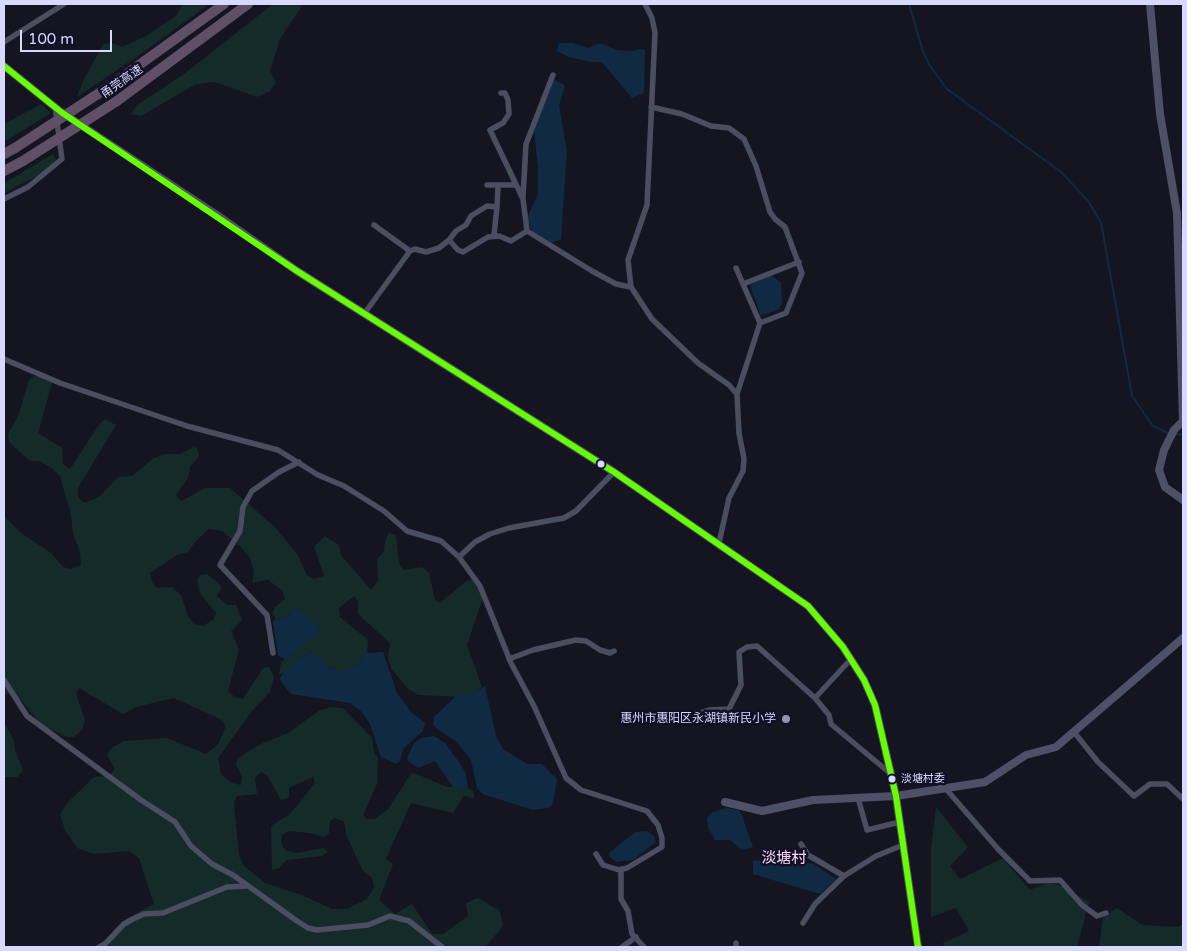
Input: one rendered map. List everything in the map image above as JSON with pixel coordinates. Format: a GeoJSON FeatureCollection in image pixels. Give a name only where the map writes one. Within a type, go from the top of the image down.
{"type":"FeatureCollection","features":[{"type":"Feature","properties":{"kind":"highway","name":"甬莞高速"},"geometry":{"type":"LineString","coordinates":[[4,154],[107,88],[224,4]]}},
{"type":"Feature","properties":{"kind":"highway","name":"甬莞高速"},"geometry":{"type":"LineString","coordinates":[[4,172],[117,101],[248,4]]}},
{"type":"Feature","properties":{"kind":"main road"},"geometry":{"type":"LineString","coordinates":[[1150,4],[1160,114],[1177,213],[1183,421],[1174,430],[1164,450],[1160,466],[1160,477],[1165,487],[1183,500]]}},
{"type":"Feature","properties":{"kind":"main road"},"geometry":{"type":"LineString","coordinates":[[4,66],[55,108],[364,314],[614,472],[803,602],[828,628],[851,659],[864,680],[875,705],[896,796],[918,947]]}},
{"type":"Feature","properties":{"kind":"main road"},"geometry":{"type":"LineString","coordinates":[[725,802],[762,811],[813,800],[896,796],[989,781],[1024,756],[1053,749],[1183,638]]}},
{"type":"Feature","properties":{"kind":"street"},"geometry":{"type":"LineString","coordinates":[[4,42],[64,4]]}},
{"type":"Feature","properties":{"kind":"street"},"geometry":{"type":"LineString","coordinates":[[645,4],[652,18],[655,33],[647,204],[628,260],[631,287],[652,319],[698,363],[729,385],[737,394]]}},
{"type":"Feature","properties":{"kind":"street"},"geometry":{"type":"LineString","coordinates":[[527,231],[523,200],[526,144],[553,75]]}},
{"type":"Feature","properties":{"kind":"street"},"geometry":{"type":"LineString","coordinates":[[501,93],[505,93],[508,100],[509,114],[503,123],[490,130],[523,200]]}},
{"type":"Feature","properties":{"kind":"street"},"geometry":{"type":"LineString","coordinates":[[651,106],[682,114],[711,126],[729,128],[738,132],[744,139],[756,166],[770,212],[785,227],[802,273],[786,312],[760,324]]}},
{"type":"Feature","properties":{"kind":"street"},"geometry":{"type":"LineString","coordinates":[[4,199],[28,187],[62,159],[55,108]]}},
{"type":"Feature","properties":{"kind":"street"},"geometry":{"type":"LineString","coordinates":[[487,186],[516,185]]}},
{"type":"Feature","properties":{"kind":"street"},"geometry":{"type":"LineString","coordinates":[[494,235],[498,186]]}},
{"type":"Feature","properties":{"kind":"street"},"geometry":{"type":"LineString","coordinates":[[364,314],[410,251],[416,249],[426,252],[432,251],[450,240],[456,231],[466,225],[470,216],[487,206],[497,207]]}},
{"type":"Feature","properties":{"kind":"street"},"geometry":{"type":"LineString","coordinates":[[374,225],[410,251]]}},
{"type":"Feature","properties":{"kind":"street"},"geometry":{"type":"LineString","coordinates":[[527,231],[616,284],[631,287]]}},
{"type":"Feature","properties":{"kind":"street"},"geometry":{"type":"LineString","coordinates":[[450,240],[458,250],[463,252],[494,235],[511,241],[527,231]]}},
{"type":"Feature","properties":{"kind":"street"},"geometry":{"type":"LineString","coordinates":[[743,284],[799,262]]}},
{"type":"Feature","properties":{"kind":"street"},"geometry":{"type":"LineString","coordinates":[[719,544],[729,498],[743,471],[744,459],[739,433],[737,394],[760,324],[736,268]]}},
{"type":"Feature","properties":{"kind":"street"},"geometry":{"type":"LineString","coordinates":[[4,359],[60,382],[179,423],[278,450],[318,475],[344,486],[384,511],[408,531],[441,540],[459,557],[480,586],[509,659],[540,719],[566,778],[581,790],[647,811],[658,825],[662,838],[662,847],[648,857],[621,869],[603,865],[596,854]]}},
{"type":"Feature","properties":{"kind":"street"},"geometry":{"type":"LineString","coordinates":[[273,653],[267,615],[220,565],[240,531],[242,508],[252,491],[279,472],[299,462]]}},
{"type":"Feature","properties":{"kind":"street"},"geometry":{"type":"LineString","coordinates":[[459,557],[475,542],[490,534],[508,528],[564,518],[576,511],[614,472]]}},
{"type":"Feature","properties":{"kind":"street"},"geometry":{"type":"LineString","coordinates":[[509,659],[533,650],[576,640],[586,640],[600,650],[610,653],[614,652]]}},
{"type":"Feature","properties":{"kind":"street"},"geometry":{"type":"LineString","coordinates":[[681,719],[710,710],[729,710],[741,685],[742,674],[738,657],[739,652],[757,646],[815,698],[829,715],[831,724],[891,774]]}},
{"type":"Feature","properties":{"kind":"street"},"geometry":{"type":"LineString","coordinates":[[815,698],[851,659]]}},
{"type":"Feature","properties":{"kind":"street"},"geometry":{"type":"LineString","coordinates":[[4,680],[27,716],[141,800],[175,822],[191,846],[212,864],[250,886],[271,905],[308,928],[316,930],[368,924],[390,916],[408,921],[442,947]]}},
{"type":"Feature","properties":{"kind":"street"},"geometry":{"type":"LineString","coordinates":[[1074,732],[1098,762],[1134,796],[1150,784],[1167,784],[1183,799]]}},
{"type":"Feature","properties":{"kind":"street"},"geometry":{"type":"LineString","coordinates":[[946,789],[998,850],[1030,882],[1060,880],[1082,905],[1097,916],[1106,913]]}},
{"type":"Feature","properties":{"kind":"street"},"geometry":{"type":"LineString","coordinates":[[858,798],[867,830],[900,822]]}},
{"type":"Feature","properties":{"kind":"street"},"geometry":{"type":"LineString","coordinates":[[801,844],[808,855],[844,876]]}},
{"type":"Feature","properties":{"kind":"street"},"geometry":{"type":"LineString","coordinates":[[803,923],[815,904],[844,876],[876,856],[903,845]]}},
{"type":"Feature","properties":{"kind":"street"},"geometry":{"type":"LineString","coordinates":[[621,869],[621,899],[628,911],[631,929],[644,947]]}},
{"type":"Feature","properties":{"kind":"street"},"geometry":{"type":"LineString","coordinates":[[99,947],[105,944],[124,924],[144,914],[162,913],[227,887],[250,886]]}},
{"type":"Feature","properties":{"kind":"street"},"geometry":{"type":"LineString","coordinates":[[622,947],[636,938]]}},
{"type":"Feature","properties":{"kind":"green space"},"geometry":{"type":"Polygon","coordinates":[[[182,4],[209,4],[141,54],[77,97],[82,83],[103,44],[113,43],[122,47],[146,36],[177,15],[182,4]]]}},
{"type":"Feature","properties":{"kind":"green space"},"geometry":{"type":"Polygon","coordinates":[[[273,4],[303,4],[280,39],[270,71],[276,82],[270,91],[257,97],[215,82],[196,84],[141,116],[131,114],[137,105],[184,74],[273,4]]]}},
{"type":"Feature","properties":{"kind":"green space"},"geometry":{"type":"Polygon","coordinates":[[[41,104],[51,113],[4,142],[4,124],[41,104]]]}},
{"type":"Feature","properties":{"kind":"green space"},"geometry":{"type":"Polygon","coordinates":[[[53,154],[57,161],[39,175],[4,193],[4,183],[53,154]]]}},
{"type":"Feature","properties":{"kind":"green space"},"geometry":{"type":"Polygon","coordinates":[[[36,376],[52,383],[38,433],[62,448],[63,464],[70,469],[100,423],[105,419],[116,425],[78,488],[78,497],[84,503],[99,497],[118,477],[132,476],[154,458],[165,454],[180,454],[194,447],[197,448],[199,456],[190,467],[188,478],[176,495],[181,501],[205,488],[230,488],[274,526],[297,554],[307,575],[314,579],[324,576],[314,547],[325,536],[339,545],[341,555],[371,590],[378,581],[377,559],[384,552],[385,541],[389,532],[396,535],[399,564],[404,570],[422,567],[429,573],[435,600],[440,603],[465,582],[478,577],[485,592],[467,645],[482,687],[475,693],[464,697],[418,695],[407,688],[391,668],[388,658],[390,643],[358,614],[358,601],[354,596],[339,608],[340,617],[368,640],[367,656],[352,670],[338,671],[329,667],[313,652],[303,656],[287,671],[279,675],[281,662],[319,632],[293,610],[288,616],[278,620],[272,614],[275,607],[285,599],[282,590],[268,580],[252,583],[254,572],[250,558],[239,545],[222,531],[209,529],[196,541],[188,552],[177,555],[150,573],[152,582],[157,588],[172,587],[181,595],[188,616],[194,624],[203,626],[214,619],[216,613],[201,595],[197,581],[200,575],[207,574],[222,587],[217,596],[227,605],[236,605],[242,620],[231,631],[239,650],[228,691],[235,697],[243,699],[263,668],[269,667],[274,677],[270,692],[252,711],[218,758],[221,774],[232,783],[241,785],[242,777],[236,765],[237,759],[263,743],[288,733],[320,710],[332,707],[343,708],[372,738],[374,753],[378,758],[377,784],[363,815],[366,819],[375,819],[388,809],[412,772],[447,787],[464,786],[473,791],[474,799],[464,795],[453,813],[411,803],[386,859],[393,864],[379,900],[395,914],[412,904],[432,934],[443,934],[468,916],[466,903],[478,898],[500,911],[503,926],[487,945],[488,947],[110,947],[109,942],[114,930],[126,919],[154,904],[139,858],[129,851],[94,854],[77,848],[65,830],[60,815],[66,804],[94,777],[109,776],[115,769],[107,755],[111,748],[124,741],[167,738],[206,754],[218,744],[226,726],[220,719],[174,698],[136,707],[123,714],[79,688],[76,694],[85,720],[82,730],[74,737],[67,737],[42,726],[22,701],[9,693],[4,696],[4,516],[21,533],[51,553],[63,567],[71,569],[81,565],[80,552],[73,534],[71,515],[60,476],[40,461],[30,461],[9,442],[8,434],[18,416],[29,380],[36,376]],[[261,772],[255,778],[257,794],[237,796],[234,803],[239,856],[244,866],[265,883],[302,895],[332,909],[347,909],[367,899],[374,888],[372,878],[363,871],[347,837],[344,822],[335,818],[330,821],[329,833],[325,837],[289,831],[282,835],[281,842],[285,850],[296,853],[324,848],[328,852],[322,856],[287,860],[279,868],[272,870],[271,826],[290,814],[315,783],[313,777],[289,788],[289,798],[281,800],[267,775],[261,772]]]}},
{"type":"Feature","properties":{"kind":"green space"},"geometry":{"type":"Polygon","coordinates":[[[4,722],[14,740],[15,750],[23,770],[18,777],[4,777],[4,722]]]}},
{"type":"Feature","properties":{"kind":"green space"},"geometry":{"type":"Polygon","coordinates":[[[936,807],[968,847],[950,866],[960,879],[1003,858],[1030,890],[1051,881],[1089,902],[1077,947],[944,947],[943,943],[969,931],[956,908],[931,917],[931,849],[936,807]]]}},
{"type":"Feature","properties":{"kind":"green space"},"geometry":{"type":"Polygon","coordinates":[[[1117,908],[1142,925],[1178,927],[1183,924],[1183,947],[1099,947],[1103,917],[1117,908]]]}},
{"type":"Feature","properties":{"kind":"water"},"geometry":{"type":"Polygon","coordinates":[[[559,43],[573,43],[588,48],[600,43],[617,50],[645,50],[644,93],[632,98],[602,62],[590,62],[569,57],[557,51],[559,43]]]}},
{"type":"Feature","properties":{"kind":"water"},"geometry":{"type":"Polygon","coordinates":[[[554,80],[565,85],[559,106],[567,151],[561,239],[552,243],[533,232],[527,218],[538,194],[538,167],[534,130],[554,80]]]}},
{"type":"Feature","properties":{"kind":"water"},"geometry":{"type":"Polygon","coordinates":[[[771,275],[781,283],[782,304],[779,309],[761,316],[750,285],[771,275]]]}},
{"type":"Feature","properties":{"kind":"water"},"geometry":{"type":"Polygon","coordinates":[[[293,610],[301,612],[316,626],[319,633],[285,659],[278,656],[273,622],[276,618],[278,620],[288,616],[293,610]]]}},
{"type":"Feature","properties":{"kind":"water"},"geometry":{"type":"Polygon","coordinates":[[[313,652],[329,667],[338,671],[352,669],[362,661],[367,653],[383,652],[397,693],[411,712],[425,723],[423,731],[404,748],[399,762],[396,764],[381,757],[370,724],[362,712],[350,703],[291,694],[284,686],[280,679],[283,673],[303,656],[313,652]]]}},
{"type":"Feature","properties":{"kind":"water"},"geometry":{"type":"Polygon","coordinates":[[[485,686],[496,736],[503,749],[527,764],[542,764],[557,779],[553,804],[548,808],[533,810],[483,794],[477,788],[471,760],[457,742],[437,729],[433,724],[434,717],[456,696],[475,693],[485,686]]]}},
{"type":"Feature","properties":{"kind":"water"},"geometry":{"type":"Polygon","coordinates":[[[434,736],[445,743],[459,762],[466,774],[468,788],[453,787],[435,761],[418,768],[408,761],[407,758],[414,743],[421,738],[434,736]]]}},
{"type":"Feature","properties":{"kind":"water"},"geometry":{"type":"Polygon","coordinates":[[[726,808],[738,810],[741,813],[753,847],[742,850],[730,840],[715,840],[708,827],[707,818],[711,813],[726,808]]]}},
{"type":"Feature","properties":{"kind":"water"},"geometry":{"type":"Polygon","coordinates":[[[647,831],[654,836],[656,842],[633,860],[616,862],[608,854],[636,832],[647,831]]]}},
{"type":"Feature","properties":{"kind":"water"},"geometry":{"type":"Polygon","coordinates":[[[789,859],[814,864],[836,879],[820,894],[753,874],[753,861],[789,859]]]}},
{"type":"Feature","properties":{"kind":"waterway"},"geometry":{"type":"LineString","coordinates":[[909,4],[923,51],[930,66],[947,89],[1061,172],[1088,201],[1101,222],[1132,396],[1153,426],[1168,433]]}},
{"type":"Feature","properties":{"kind":"waterway"},"geometry":{"type":"LineString","coordinates":[[1176,434],[1183,435]]}},
{"type":"Feature","properties":{"kind":"transit line"},"geometry":{"type":"LineString","coordinates":[[4,66],[61,112],[297,271],[614,472],[808,606],[843,647],[864,680],[875,705],[896,796],[918,947]]}},
{"type":"Feature","properties":{"kind":"place","name":"惠州市惠阳区永湖镇新民小学"},"geometry":{"type":"Point","coordinates":[786,719]}},
{"type":"Feature","properties":{"kind":"place","name":"淡塘村委"},"geometry":{"type":"Point","coordinates":[892,779]}},
{"type":"Feature","properties":{"kind":"district","name":"淡塘村"},"geometry":{"type":"Point","coordinates":[784,859]}}]}
